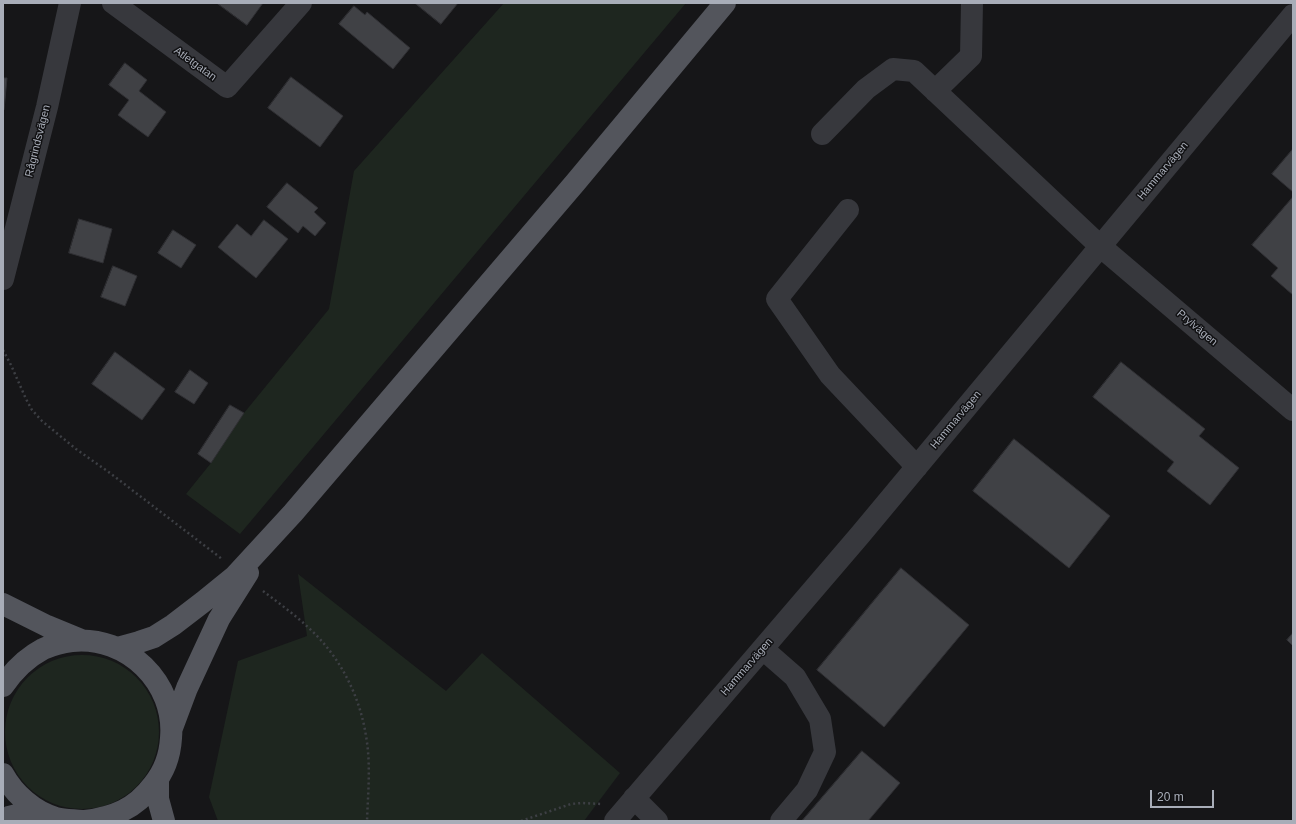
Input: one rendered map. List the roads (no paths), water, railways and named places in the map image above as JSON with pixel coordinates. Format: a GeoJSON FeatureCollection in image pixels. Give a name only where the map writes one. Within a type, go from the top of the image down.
{"type":"FeatureCollection","features":[{"type":"Feature","properties":{"kind":"main road"},"geometry":{"type":"LineString","coordinates":[[117,648],[154,637],[173,625],[235,576],[270,539],[575,183],[725,3]]}},
{"type":"Feature","properties":{"kind":"main road"},"geometry":{"type":"LineString","coordinates":[[85,821],[101,819],[118,814],[133,805],[146,794],[158,780],[166,764],[172,730],[187,688],[220,619],[270,539]]}},
{"type":"Feature","properties":{"kind":"main road"},"geometry":{"type":"LineString","coordinates":[[3,604],[46,626],[81,640]]}},
{"type":"Feature","properties":{"kind":"main road"},"geometry":{"type":"LineString","coordinates":[[3,686],[14,671],[28,658],[44,648],[62,642],[81,640],[100,642],[117,648],[132,656],[141,663],[156,680],[165,696],[172,730]]}},
{"type":"Feature","properties":{"kind":"main road"},"geometry":{"type":"LineString","coordinates":[[3,774],[8,783],[21,798],[38,810],[56,818],[82,821]]}},
{"type":"Feature","properties":{"kind":"main road"},"geometry":{"type":"LineString","coordinates":[[158,780],[158,799],[164,821]]}},
{"type":"Feature","properties":{"kind":"main road"},"geometry":{"type":"LineString","coordinates":[[3,820],[9,817],[38,810]]}},
{"type":"Feature","properties":{"kind":"street","name":"Rågrindsvägen"},"geometry":{"type":"LineString","coordinates":[[3,279],[47,106],[70,3]]}},
{"type":"Feature","properties":{"kind":"street","name":"Atletgatan"},"geometry":{"type":"LineString","coordinates":[[113,3],[227,87],[301,3]]}},
{"type":"Feature","properties":{"kind":"street"},"geometry":{"type":"LineString","coordinates":[[935,91],[971,56],[972,3]]}},
{"type":"Feature","properties":{"kind":"street","name":"Hammarvägen"},"geometry":{"type":"LineString","coordinates":[[624,810],[860,535],[1293,15]]}},
{"type":"Feature","properties":{"kind":"street","name":"Prylvägen"},"geometry":{"type":"LineString","coordinates":[[822,134],[866,89],[893,69],[914,71],[1100,246],[1293,410]]}},
{"type":"Feature","properties":{"kind":"street"},"geometry":{"type":"LineString","coordinates":[[848,210],[777,299],[830,376],[917,467]]}},
{"type":"Feature","properties":{"kind":"street"},"geometry":{"type":"LineString","coordinates":[[763,649],[795,677],[820,719],[825,752],[807,790],[781,821]]}},
{"type":"Feature","properties":{"kind":"street"},"geometry":{"type":"LineString","coordinates":[[624,810],[657,821]]}}]}
